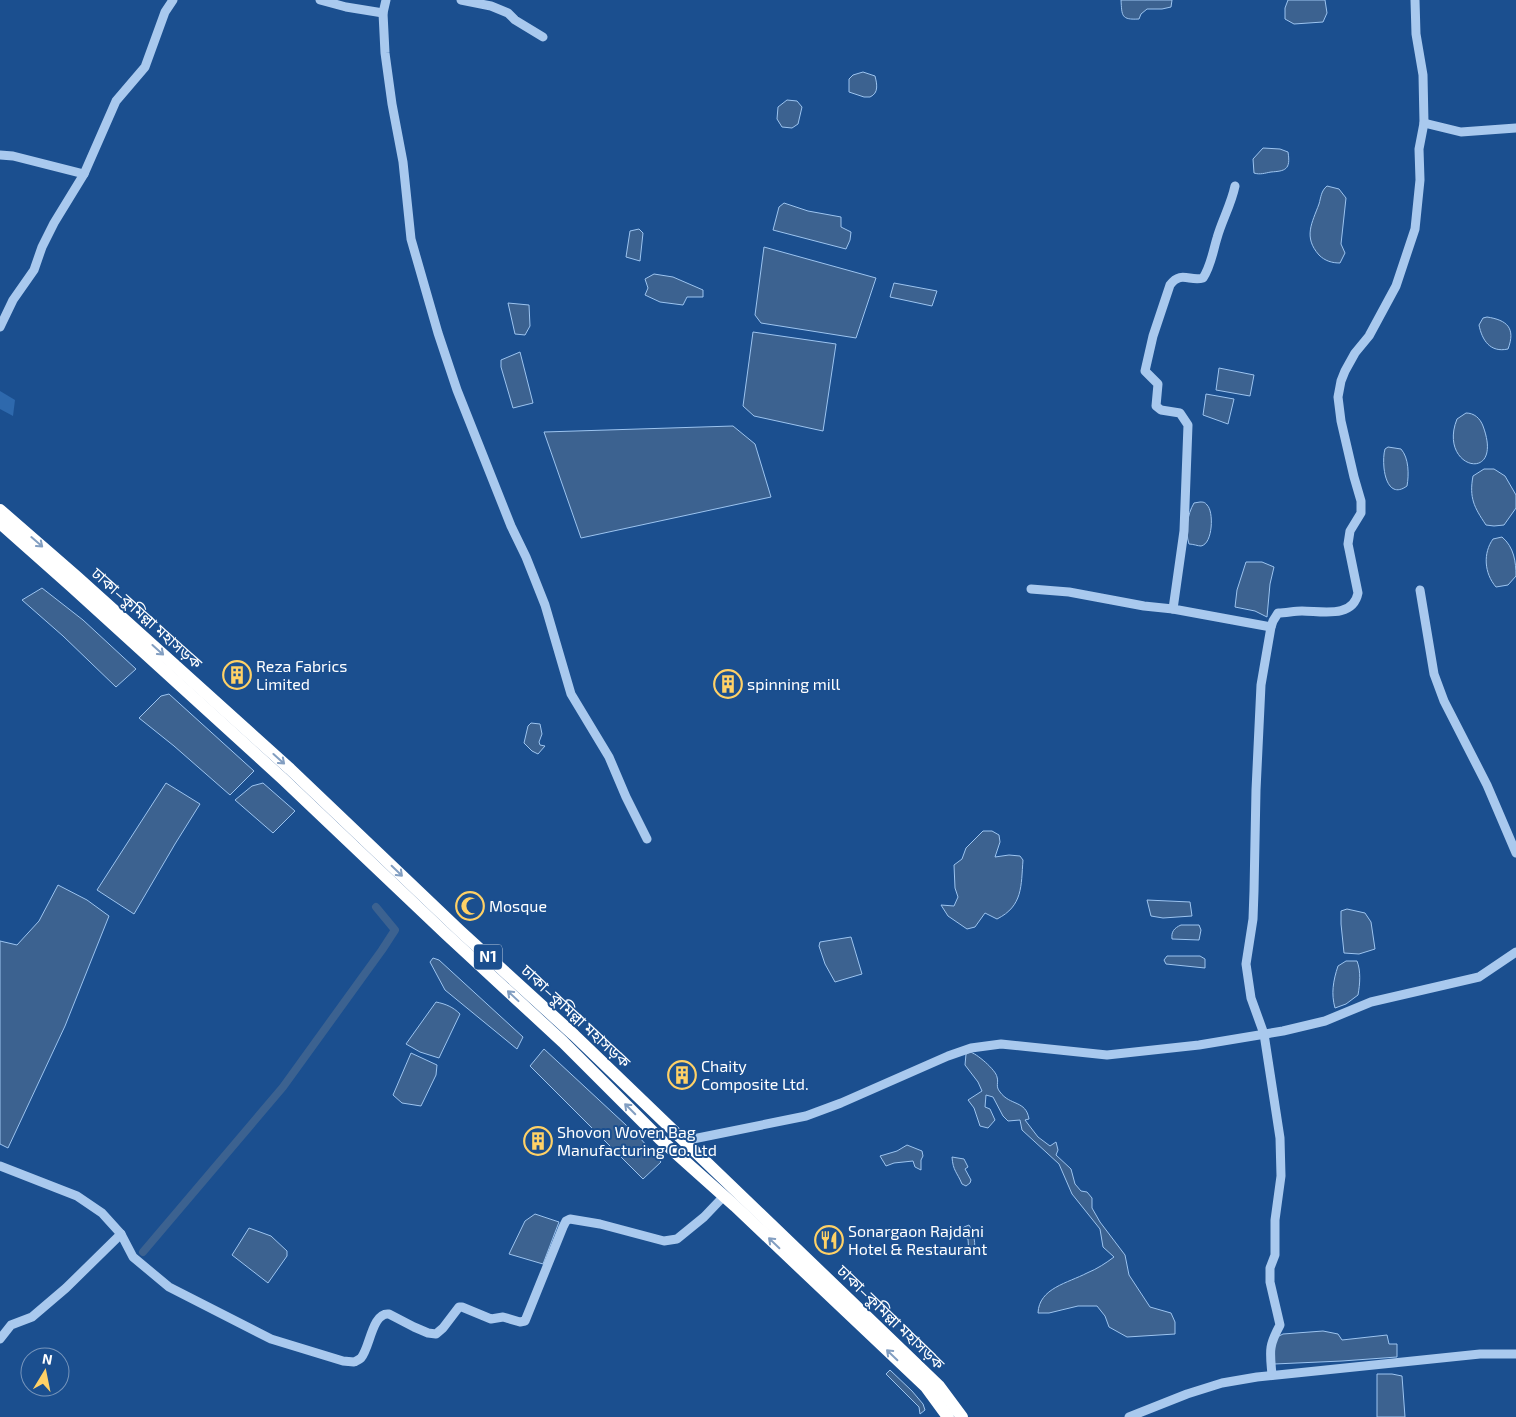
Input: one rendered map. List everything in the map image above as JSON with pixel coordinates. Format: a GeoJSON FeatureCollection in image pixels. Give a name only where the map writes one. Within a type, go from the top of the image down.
{"type":"FeatureCollection","features":[{"type":"Feature","properties":{"kind":"highway","name":"ঢাকা–কুমিল্লা মহাসড়ক"},"geometry":{"type":"LineString","coordinates":[[0,510],[290,769],[460,931],[574,1035],[939,1386],[962,1417]]}},
{"type":"Feature","properties":{"kind":"highway","name":"ঢাকা–কুমিল্লা মহাসড়ক"},"geometry":{"type":"LineString","coordinates":[[0,523],[72,586],[283,779],[563,1042],[660,1139],[724,1196],[926,1387],[948,1417]]}},
{"type":"Feature","properties":{"kind":"street"},"geometry":{"type":"LineString","coordinates":[[0,327],[13,300],[34,270],[54,223],[84,174],[116,101],[145,67],[165,12],[172,0]]}},
{"type":"Feature","properties":{"kind":"street"},"geometry":{"type":"LineString","coordinates":[[320,0],[346,8],[383,13]]}},
{"type":"Feature","properties":{"kind":"street"},"geometry":{"type":"LineString","coordinates":[[386,0],[383,13],[385,53],[403,162],[411,238],[438,333],[457,390],[544,605],[571,694],[609,757],[626,798],[647,839]]}},
{"type":"Feature","properties":{"kind":"street"},"geometry":{"type":"LineString","coordinates":[[461,0],[491,6],[508,13],[515,20],[543,37]]}},
{"type":"Feature","properties":{"kind":"street"},"geometry":{"type":"LineString","coordinates":[[1272,1375],[1270,1351],[1272,1338],[1280,1325],[1270,1282],[1270,1268],[1275,1255],[1275,1220],[1281,1176],[1280,1138],[1264,1034],[1251,998],[1246,964],[1253,919],[1261,685],[1271,627],[1278,614],[1299,611],[1336,613],[1352,606],[1357,599],[1358,593],[1348,544],[1350,531],[1361,512],[1362,500],[1354,477],[1341,421],[1338,397],[1345,371],[1355,353],[1370,336],[1396,286],[1415,228],[1420,180],[1419,149],[1424,123],[1423,75],[1416,34],[1415,0]]}},
{"type":"Feature","properties":{"kind":"street"},"geometry":{"type":"LineString","coordinates":[[1424,123],[1461,132],[1516,128]]}},
{"type":"Feature","properties":{"kind":"street"},"geometry":{"type":"LineString","coordinates":[[0,155],[13,156],[84,174]]}},
{"type":"Feature","properties":{"kind":"street"},"geometry":{"type":"LineString","coordinates":[[1173,609],[1184,531],[1188,425],[1180,413],[1161,410],[1156,406],[1158,384],[1145,371],[1147,358],[1170,285],[1176,278],[1184,277],[1200,280],[1206,274],[1218,236],[1229,210],[1235,186]]}},
{"type":"Feature","properties":{"kind":"street"},"geometry":{"type":"LineString","coordinates":[[1031,589],[1069,592],[1271,627]]}},
{"type":"Feature","properties":{"kind":"street"},"geometry":{"type":"LineString","coordinates":[[1420,590],[1434,674],[1444,701],[1487,785],[1516,853]]}},
{"type":"Feature","properties":{"kind":"street"},"geometry":{"type":"LineString","coordinates":[[683,1141],[806,1116],[841,1104],[948,1056],[972,1048],[1001,1044],[1107,1055],[1199,1045],[1264,1034],[1325,1021],[1371,1002],[1479,977],[1516,952]]}},
{"type":"Feature","properties":{"kind":"street"},"geometry":{"type":"LineString","coordinates":[[0,1166],[77,1196],[102,1213],[121,1234],[133,1257],[169,1287],[271,1339],[354,1362],[361,1358],[377,1322],[381,1315],[384,1314],[389,1314],[428,1333],[436,1334],[459,1307],[491,1319],[503,1317],[520,1322],[525,1321],[563,1227],[566,1221],[570,1219],[600,1224],[664,1241],[677,1239],[704,1217],[724,1196]]}},
{"type":"Feature","properties":{"kind":"street"},"geometry":{"type":"LineString","coordinates":[[0,1339],[11,1325],[32,1316],[66,1288],[121,1234]]}},
{"type":"Feature","properties":{"kind":"street"},"geometry":{"type":"LineString","coordinates":[[1129,1417],[1222,1383],[1272,1375],[1471,1355],[1516,1354]]}},
{"type":"Feature","properties":{"kind":"shaded area"},"geometry":{"type":"Polygon","coordinates":[[[1121,0],[1172,0],[1171,7],[1147,9],[1141,14],[1139,19],[1129,19],[1122,13],[1121,0]]]}},
{"type":"Feature","properties":{"kind":"shaded area"},"geometry":{"type":"Polygon","coordinates":[[[1288,0],[1325,0],[1327,13],[1323,22],[1294,24],[1285,19],[1285,8],[1288,0]]]}},
{"type":"Feature","properties":{"kind":"shaded area"},"geometry":{"type":"Polygon","coordinates":[[[863,72],[875,76],[876,91],[870,97],[849,92],[849,79],[853,75],[863,72]]]}},
{"type":"Feature","properties":{"kind":"shaded area"},"geometry":{"type":"Polygon","coordinates":[[[787,100],[797,101],[802,107],[798,124],[792,128],[782,127],[777,119],[778,107],[787,100]]]}},
{"type":"Feature","properties":{"kind":"shaded area"},"geometry":{"type":"Polygon","coordinates":[[[1263,148],[1280,149],[1288,152],[1288,166],[1280,171],[1262,174],[1254,173],[1253,159],[1263,148]]]}},
{"type":"Feature","properties":{"kind":"shaded area"},"geometry":{"type":"Polygon","coordinates":[[[1327,186],[1339,189],[1346,198],[1341,244],[1345,253],[1340,263],[1324,259],[1319,255],[1311,242],[1310,230],[1321,194],[1327,186]]]}},
{"type":"Feature","properties":{"kind":"shaded area"},"geometry":{"type":"Polygon","coordinates":[[[784,203],[808,211],[841,217],[841,227],[851,232],[846,249],[773,230],[779,207],[784,203]]]}},
{"type":"Feature","properties":{"kind":"shaded area"},"geometry":{"type":"Polygon","coordinates":[[[639,229],[643,233],[640,261],[626,257],[630,231],[639,229]]]}},
{"type":"Feature","properties":{"kind":"shaded area"},"geometry":{"type":"Polygon","coordinates":[[[764,247],[876,278],[856,338],[761,323],[755,315],[764,247]]]}},
{"type":"Feature","properties":{"kind":"shaded area"},"geometry":{"type":"Polygon","coordinates":[[[654,274],[673,277],[703,290],[703,297],[687,297],[683,305],[660,302],[645,295],[648,288],[645,279],[654,274]]]}},
{"type":"Feature","properties":{"kind":"shaded area"},"geometry":{"type":"Polygon","coordinates":[[[894,283],[937,291],[932,306],[890,297],[894,283]]]}},
{"type":"Feature","properties":{"kind":"shaded area"},"geometry":{"type":"Polygon","coordinates":[[[508,303],[529,305],[530,326],[525,335],[515,334],[508,303]]]}},
{"type":"Feature","properties":{"kind":"shaded area"},"geometry":{"type":"Polygon","coordinates":[[[1483,318],[1500,320],[1508,326],[1511,336],[1508,349],[1502,350],[1492,347],[1482,336],[1479,325],[1483,318]]]}},
{"type":"Feature","properties":{"kind":"shaded area"},"geometry":{"type":"Polygon","coordinates":[[[753,332],[836,344],[823,431],[754,416],[743,406],[753,332]]]}},
{"type":"Feature","properties":{"kind":"shaded area"},"geometry":{"type":"Polygon","coordinates":[[[520,352],[533,403],[513,408],[501,367],[501,360],[520,352]]]}},
{"type":"Feature","properties":{"kind":"shaded area"},"geometry":{"type":"Polygon","coordinates":[[[1219,368],[1254,375],[1250,396],[1216,390],[1219,368]]]}},
{"type":"Feature","properties":{"kind":"shaded area"},"geometry":{"type":"Polygon","coordinates":[[[0,391],[15,400],[13,416],[0,409],[0,391]]]}},
{"type":"Feature","properties":{"kind":"shaded area"},"geometry":{"type":"Polygon","coordinates":[[[1206,394],[1234,399],[1228,424],[1203,415],[1206,394]]]}},
{"type":"Feature","properties":{"kind":"shaded area"},"geometry":{"type":"Polygon","coordinates":[[[1466,413],[1476,416],[1483,426],[1487,445],[1485,457],[1479,463],[1471,463],[1462,459],[1456,449],[1453,436],[1457,419],[1466,413]]]}},
{"type":"Feature","properties":{"kind":"shaded area"},"geometry":{"type":"Polygon","coordinates":[[[733,426],[755,444],[771,497],[581,538],[544,432],[733,426]]]}},
{"type":"Feature","properties":{"kind":"shaded area"},"geometry":{"type":"Polygon","coordinates":[[[1388,447],[1401,449],[1407,462],[1407,486],[1400,490],[1394,489],[1386,479],[1384,455],[1385,449],[1388,447]]]}},
{"type":"Feature","properties":{"kind":"shaded area"},"geometry":{"type":"Polygon","coordinates":[[[1484,469],[1494,469],[1505,476],[1516,495],[1516,508],[1504,525],[1486,525],[1478,513],[1474,502],[1472,496],[1473,476],[1484,469]]]}},
{"type":"Feature","properties":{"kind":"shaded area"},"geometry":{"type":"Polygon","coordinates":[[[1194,503],[1205,503],[1211,514],[1210,534],[1205,544],[1201,546],[1189,544],[1187,528],[1188,518],[1194,503]]]}},
{"type":"Feature","properties":{"kind":"shaded area"},"geometry":{"type":"Polygon","coordinates":[[[1502,537],[1514,555],[1516,576],[1508,585],[1496,587],[1489,576],[1486,557],[1493,539],[1502,537]]]}},
{"type":"Feature","properties":{"kind":"shaded area"},"geometry":{"type":"Polygon","coordinates":[[[1246,562],[1262,562],[1274,567],[1270,584],[1267,617],[1255,611],[1235,607],[1237,590],[1246,562]]]}},
{"type":"Feature","properties":{"kind":"shaded area"},"geometry":{"type":"Polygon","coordinates":[[[42,588],[83,620],[136,669],[116,687],[22,600],[42,588]]]}},
{"type":"Feature","properties":{"kind":"shaded area"},"geometry":{"type":"Polygon","coordinates":[[[169,694],[254,771],[230,795],[139,718],[161,696],[169,694]]]}},
{"type":"Feature","properties":{"kind":"shaded area"},"geometry":{"type":"Polygon","coordinates":[[[531,723],[540,724],[542,734],[539,742],[540,745],[545,746],[538,754],[524,743],[528,726],[531,723]]]}},
{"type":"Feature","properties":{"kind":"shaded area"},"geometry":{"type":"Polygon","coordinates":[[[166,783],[200,804],[134,914],[97,890],[166,783]]]}},
{"type":"Feature","properties":{"kind":"shaded area"},"geometry":{"type":"Polygon","coordinates":[[[263,783],[295,811],[273,833],[235,800],[252,786],[263,783]]]}},
{"type":"Feature","properties":{"kind":"shaded area"},"geometry":{"type":"Polygon","coordinates":[[[983,831],[992,831],[999,835],[1000,842],[995,857],[1020,856],[1023,860],[1021,887],[1016,901],[1006,914],[997,919],[985,913],[975,927],[967,929],[948,916],[941,905],[954,906],[958,897],[955,888],[954,865],[962,859],[966,848],[983,831]]]}},
{"type":"Feature","properties":{"kind":"shaded area"},"geometry":{"type":"Polygon","coordinates":[[[58,885],[87,900],[109,916],[65,1026],[8,1148],[0,1144],[0,941],[17,945],[39,921],[58,885]]]}},
{"type":"Feature","properties":{"kind":"shaded area"},"geometry":{"type":"Polygon","coordinates":[[[1147,900],[1190,902],[1192,916],[1163,918],[1151,916],[1147,900]]]}},
{"type":"Feature","properties":{"kind":"shaded area"},"geometry":{"type":"Polygon","coordinates":[[[1347,909],[1365,913],[1371,922],[1375,949],[1359,954],[1344,953],[1341,911],[1347,909]]]}},
{"type":"Feature","properties":{"kind":"shaded area"},"geometry":{"type":"Polygon","coordinates":[[[1181,925],[1199,925],[1201,930],[1199,940],[1172,939],[1174,930],[1181,925]]]}},
{"type":"Feature","properties":{"kind":"shaded area"},"geometry":{"type":"Polygon","coordinates":[[[851,937],[862,974],[835,982],[825,964],[819,946],[820,942],[851,937]]]}},
{"type":"Feature","properties":{"kind":"shaded area"},"geometry":{"type":"Polygon","coordinates":[[[1167,956],[1200,956],[1205,959],[1205,968],[1166,964],[1164,960],[1167,956]]]}},
{"type":"Feature","properties":{"kind":"shaded area"},"geometry":{"type":"Polygon","coordinates":[[[433,958],[439,960],[523,1037],[517,1049],[445,990],[430,962],[433,958]]]}},
{"type":"Feature","properties":{"kind":"shaded area"},"geometry":{"type":"Polygon","coordinates":[[[1346,961],[1357,961],[1360,978],[1358,995],[1346,1004],[1335,1008],[1333,987],[1335,977],[1338,966],[1346,961]]]}},
{"type":"Feature","properties":{"kind":"shaded area"},"geometry":{"type":"Polygon","coordinates":[[[436,1002],[455,1009],[460,1014],[439,1058],[420,1052],[406,1044],[436,1002]]]}},
{"type":"Feature","properties":{"kind":"shaded area"},"geometry":{"type":"Polygon","coordinates":[[[544,1049],[640,1138],[661,1162],[643,1179],[530,1066],[544,1049]]]}},
{"type":"Feature","properties":{"kind":"shaded area"},"geometry":{"type":"Polygon","coordinates":[[[970,1052],[990,1066],[996,1074],[1000,1092],[1025,1109],[1029,1119],[1025,1120],[1038,1137],[1050,1146],[1056,1142],[1058,1150],[1056,1155],[1071,1169],[1075,1184],[1081,1191],[1087,1192],[1092,1198],[1092,1208],[1100,1222],[1125,1255],[1129,1275],[1150,1307],[1171,1313],[1175,1322],[1175,1334],[1127,1337],[1109,1327],[1105,1316],[1097,1306],[1078,1306],[1049,1313],[1038,1313],[1043,1298],[1049,1292],[1063,1283],[1094,1270],[1114,1257],[1103,1247],[1100,1229],[1072,1194],[1059,1164],[1022,1130],[1020,1120],[1008,1121],[1003,1116],[993,1097],[986,1095],[985,1107],[990,1109],[995,1120],[988,1128],[980,1126],[974,1108],[968,1100],[982,1091],[978,1082],[965,1065],[966,1054],[970,1052]]]}},
{"type":"Feature","properties":{"kind":"shaded area"},"geometry":{"type":"Polygon","coordinates":[[[411,1053],[437,1065],[436,1075],[421,1106],[402,1103],[393,1095],[411,1053]]]}},
{"type":"Feature","properties":{"kind":"shaded area"},"geometry":{"type":"Polygon","coordinates":[[[907,1145],[922,1151],[921,1170],[915,1167],[913,1161],[886,1166],[880,1156],[897,1151],[907,1145]]]}},
{"type":"Feature","properties":{"kind":"shaded area"},"geometry":{"type":"Polygon","coordinates":[[[952,1157],[964,1159],[968,1167],[965,1169],[971,1180],[966,1186],[962,1184],[953,1165],[952,1157]]]}},
{"type":"Feature","properties":{"kind":"shaded area"},"geometry":{"type":"Polygon","coordinates":[[[535,1214],[559,1222],[543,1264],[509,1254],[525,1221],[535,1214]]]}},
{"type":"Feature","properties":{"kind":"shaded area"},"geometry":{"type":"Polygon","coordinates":[[[969,1225],[975,1246],[974,1253],[969,1254],[968,1239],[961,1237],[959,1233],[964,1227],[969,1225]]]}},
{"type":"Feature","properties":{"kind":"shaded area"},"geometry":{"type":"Polygon","coordinates":[[[249,1228],[271,1236],[287,1251],[287,1256],[268,1283],[232,1255],[249,1228]]]}},
{"type":"Feature","properties":{"kind":"shaded area"},"geometry":{"type":"Polygon","coordinates":[[[1323,1331],[1338,1334],[1342,1340],[1387,1335],[1389,1344],[1397,1344],[1397,1357],[1274,1364],[1275,1338],[1283,1334],[1323,1331]]]}},
{"type":"Feature","properties":{"kind":"shaded area"},"geometry":{"type":"Polygon","coordinates":[[[890,1370],[923,1404],[925,1410],[920,1414],[919,1407],[886,1374],[890,1370]]]}},
{"type":"Feature","properties":{"kind":"shaded area"},"geometry":{"type":"Polygon","coordinates":[[[1377,1374],[1402,1376],[1405,1417],[1377,1417],[1377,1374]]]}},
{"type":"Feature","properties":{"kind":"waterway"},"geometry":{"type":"LineString","coordinates":[[143,1252],[283,1087],[382,950],[395,930],[376,907]]}},
{"type":"Feature","properties":{"kind":"place","name":"Reza Fabrics Limited"},"geometry":{"type":"Point","coordinates":[237,675]}},
{"type":"Feature","properties":{"kind":"place","name":"spinning mill"},"geometry":{"type":"Point","coordinates":[728,684]}},
{"type":"Feature","properties":{"kind":"place","name":"Mosque"},"geometry":{"type":"Point","coordinates":[470,906]}},
{"type":"Feature","properties":{"kind":"place","name":"Chaity Composite Ltd."},"geometry":{"type":"Point","coordinates":[682,1075]}},
{"type":"Feature","properties":{"kind":"place","name":"Shovon Woven Bag Manufacturing Co. Ltd"},"geometry":{"type":"Point","coordinates":[538,1141]}},
{"type":"Feature","properties":{"kind":"place","name":"Sonargaon Rajdani Hotel & Restaurant"},"geometry":{"type":"Point","coordinates":[829,1240]}}]}
